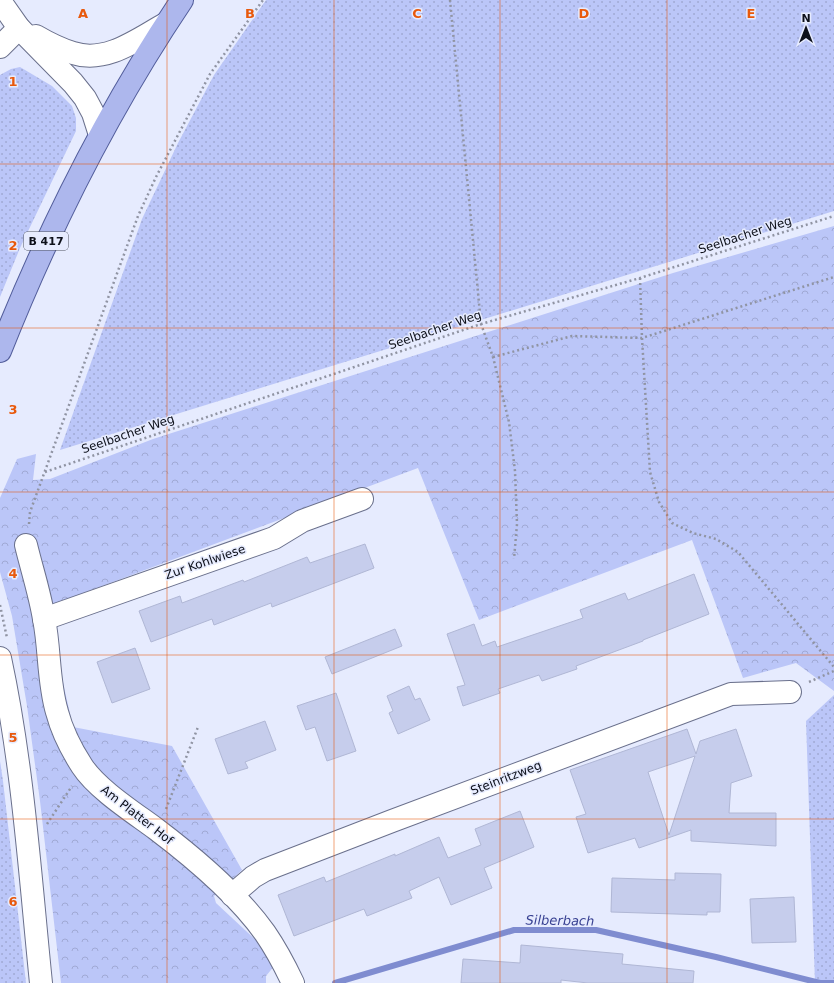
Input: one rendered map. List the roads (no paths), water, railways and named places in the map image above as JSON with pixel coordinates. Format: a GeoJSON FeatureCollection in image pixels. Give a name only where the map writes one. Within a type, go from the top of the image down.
{"type":"FeatureCollection","features":[{"type":"Feature","properties":{"kind":"main road","name":"B 417"},"geometry":{"type":"LineString","coordinates":[[0,351],[45,245],[100,135],[165,24],[182,0]]}},
{"type":"Feature","properties":{"kind":"street"},"geometry":{"type":"LineString","coordinates":[[0,1],[19,28],[73,82],[93,113],[100,135]]}},
{"type":"Feature","properties":{"kind":"street"},"geometry":{"type":"LineString","coordinates":[[19,28],[56,47],[74,54],[94,56],[113,52],[165,24]]}},
{"type":"Feature","properties":{"kind":"street"},"geometry":{"type":"LineString","coordinates":[[0,47],[19,28]]}},
{"type":"Feature","properties":{"kind":"street","name":"Zur Kohlwiese"},"geometry":{"type":"LineString","coordinates":[[44,619],[274,538],[302,521],[362,499]]}},
{"type":"Feature","properties":{"kind":"street","name":"Am Platter Hof"},"geometry":{"type":"LineString","coordinates":[[26,545],[44,619],[52,688],[57,711],[66,738],[83,768],[104,790],[158,830],[206,870],[232,895],[265,932],[284,964],[293,983]]}},
{"type":"Feature","properties":{"kind":"street"},"geometry":{"type":"LineString","coordinates":[[0,658],[7,690],[16,747],[41,983]]}},
{"type":"Feature","properties":{"kind":"street","name":"Steinritzweg"},"geometry":{"type":"LineString","coordinates":[[232,895],[253,877],[265,870],[392,820],[731,694],[790,692]]}},
{"type":"Feature","properties":{"kind":"waterway","name":"Silberbach"},"geometry":{"type":"LineString","coordinates":[[335,983],[514,930],[596,930],[716,957],[820,983],[834,983]]}}]}
